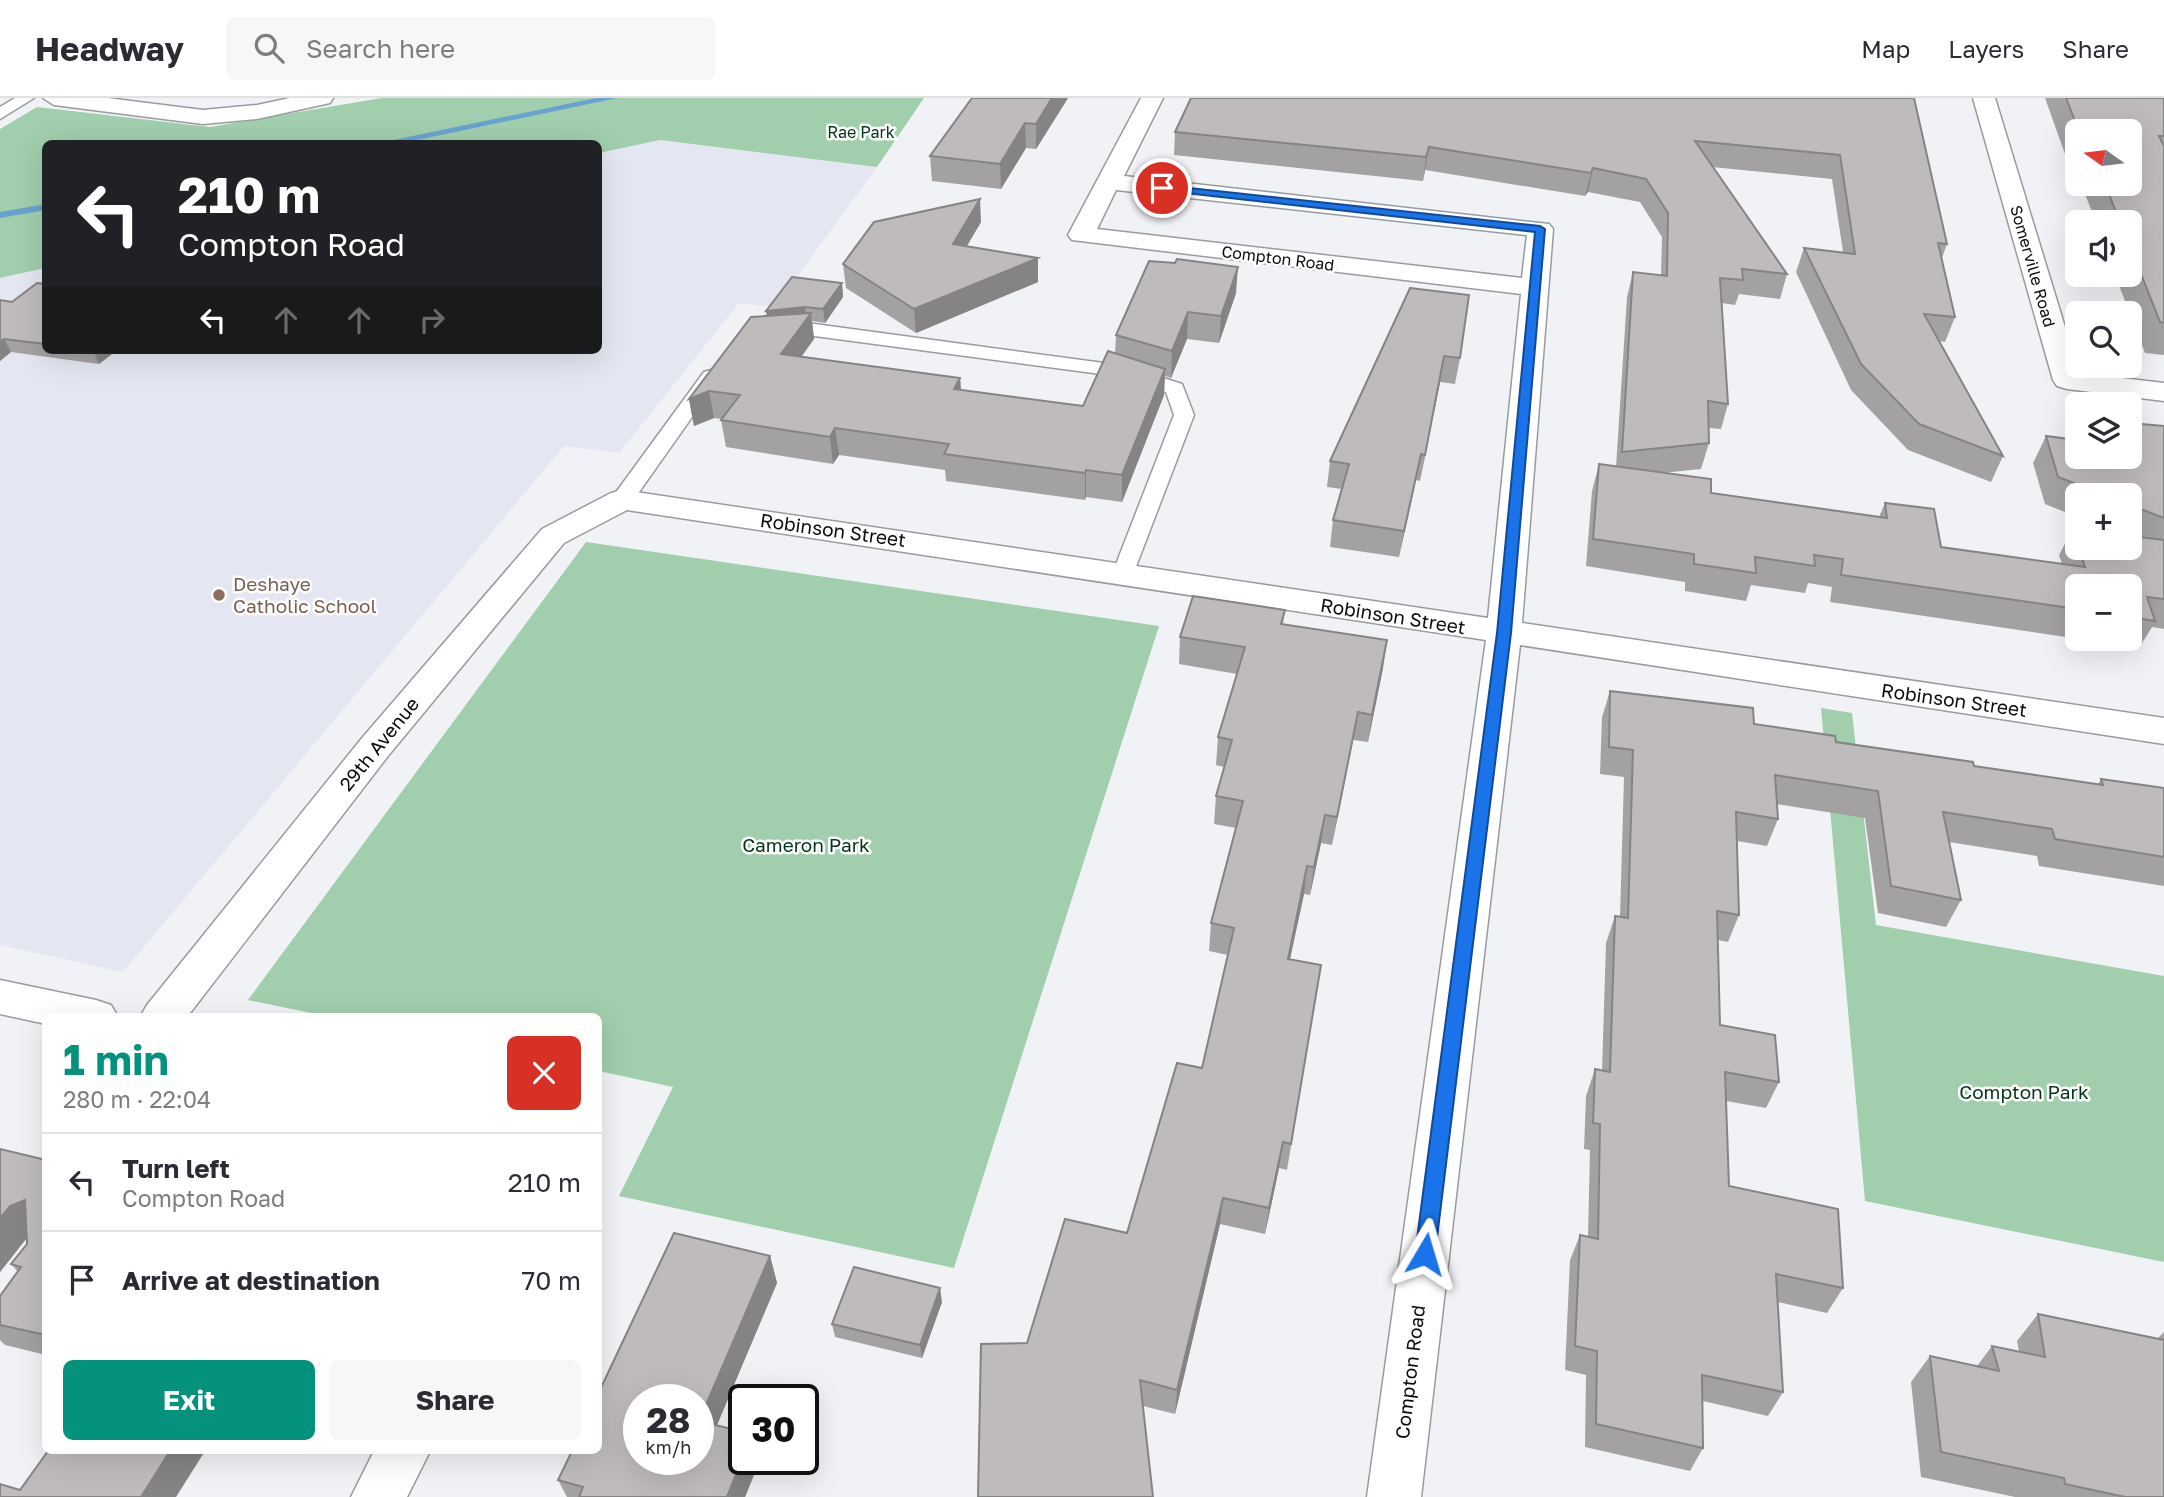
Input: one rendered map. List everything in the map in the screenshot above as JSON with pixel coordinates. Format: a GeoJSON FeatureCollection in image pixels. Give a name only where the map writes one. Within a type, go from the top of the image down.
{"type":"FeatureCollection","features":[{"type":"Feature","properties":{"kind":"street"},"geometry":{"type":"LineString","coordinates":[[54,98],[203,117],[257,111],[322,98]]}},
{"type":"Feature","properties":{"kind":"street","name":"Compton Road"},"geometry":{"type":"LineString","coordinates":[[1152,98],[1081,235],[1535,288]]}},
{"type":"Feature","properties":{"kind":"street","name":"Somerville Road"},"geometry":{"type":"LineString","coordinates":[[1984,98],[2067,380],[2164,392]]}},
{"type":"Feature","properties":{"kind":"street","name":"Compton Road"},"geometry":{"type":"LineString","coordinates":[[1108,182],[1540,229],[1504,633],[1394,1497]]}},
{"type":"Feature","properties":{"kind":"street","name":"Robinson Street"},"geometry":{"type":"LineString","coordinates":[[622,500],[1124,572],[1504,633],[2164,732]]}},
{"type":"Feature","properties":{"kind":"street","name":"29th Avenue"},"geometry":{"type":"LineString","coordinates":[[165,1013],[375,747],[553,536],[622,500]]}},
{"type":"Feature","properties":{"kind":"street"},"geometry":{"type":"LineString","coordinates":[[0,997],[77,1013]]}},
{"type":"Feature","properties":{"kind":"street"},"geometry":{"type":"LineString","coordinates":[[378,1497],[401,1454]]}},
{"type":"Feature","properties":{"kind":"lane"},"geometry":{"type":"LineString","coordinates":[[0,114],[26,98]]}},
{"type":"Feature","properties":{"kind":"lane"},"geometry":{"type":"LineString","coordinates":[[753,335],[807,329],[1126,372],[1175,388],[1184,415],[1124,572]]}},
{"type":"Feature","properties":{"kind":"lane"},"geometry":{"type":"LineString","coordinates":[[622,500],[724,358]]}},
{"type":"Feature","properties":{"kind":"shaded area","name":"Deshaye Catholic School"},"geometry":{"type":"Polygon","coordinates":[[[660,140],[877,167],[775,307],[739,303],[619,453],[564,446],[123,972],[0,945],[0,278],[42,269],[42,354],[602,354],[602,152],[660,140]]]}},
{"type":"Feature","properties":{"kind":"green space","name":"Rae Park"},"geometry":{"type":"Polygon","coordinates":[[[382,98],[924,98],[877,167],[660,140],[602,152],[602,140],[42,140],[42,269],[0,278],[0,129],[37,107],[210,127],[382,98]]]}},
{"type":"Feature","properties":{"kind":"green space","name":"Cameron Park"},"geometry":{"type":"Polygon","coordinates":[[[586,542],[1159,626],[954,1268],[619,1196],[673,1087],[602,1072],[602,1013],[311,1013],[248,1000],[586,542]]]}},
{"type":"Feature","properties":{"kind":"green space","name":"Compton Park"},"geometry":{"type":"Polygon","coordinates":[[[1821,708],[1852,713],[1876,925],[2164,976],[2164,1262],[1865,1201],[1821,708]]]}},
{"type":"Feature","properties":{"kind":"building"},"geometry":{"type":"Polygon","coordinates":[[[972,98],[1052,98],[1036,124],[1025,123],[1000,164],[930,156],[972,98]]]}},
{"type":"Feature","properties":{"kind":"building"},"geometry":{"type":"Polygon","coordinates":[[[1191,98],[1914,98],[1947,244],[1938,243],[1955,317],[1924,314],[2003,456],[1919,424],[1861,364],[1804,248],[1855,254],[1840,155],[1695,141],[1787,274],[1742,269],[1743,280],[1720,278],[1728,404],[1708,401],[1709,443],[1622,452],[1633,272],[1667,276],[1668,213],[1646,179],[1593,168],[1591,173],[1429,147],[1426,157],[1175,132],[1191,98]]]}},
{"type":"Feature","properties":{"kind":"building"},"geometry":{"type":"Polygon","coordinates":[[[2066,98],[2164,98],[2164,136],[2159,136],[2164,146],[2164,323],[2160,322],[2142,276],[2142,210],[2115,210],[2110,196],[2142,196],[2142,119],[2074,119],[2066,98]]]}},
{"type":"Feature","properties":{"kind":"building"},"geometry":{"type":"Polygon","coordinates":[[[980,199],[953,244],[1038,258],[914,309],[843,264],[874,222],[980,199]]]}},
{"type":"Feature","properties":{"kind":"building"},"geometry":{"type":"Polygon","coordinates":[[[1177,259],[1238,267],[1221,316],[1188,312],[1172,351],[1116,335],[1149,261],[1175,263],[1177,259]]]}},
{"type":"Feature","properties":{"kind":"building"},"geometry":{"type":"Polygon","coordinates":[[[792,277],[842,283],[823,309],[805,307],[766,311],[792,277]]]}},
{"type":"Feature","properties":{"kind":"building"},"geometry":{"type":"Polygon","coordinates":[[[37,283],[42,284],[42,344],[4,339],[0,342],[0,300],[12,302],[37,283]]]}},
{"type":"Feature","properties":{"kind":"building"},"geometry":{"type":"Polygon","coordinates":[[[1410,288],[1469,295],[1460,358],[1444,356],[1425,455],[1421,454],[1404,531],[1333,520],[1349,464],[1330,461],[1410,288]]]}},
{"type":"Feature","properties":{"kind":"building"},"geometry":{"type":"Polygon","coordinates":[[[811,313],[781,354],[960,378],[954,389],[1083,406],[1108,351],[1165,369],[1122,475],[1086,470],[1085,473],[944,454],[949,444],[835,428],[830,437],[721,420],[740,395],[709,391],[689,399],[751,317],[811,313]]]}},
{"type":"Feature","properties":{"kind":"building"},"geometry":{"type":"Polygon","coordinates":[[[2142,424],[2164,426],[2164,518],[2142,510],[2142,483],[2074,483],[2058,477],[2046,436],[2065,438],[2065,469],[2142,469],[2142,424]]]}},
{"type":"Feature","properties":{"kind":"building"},"geometry":{"type":"Polygon","coordinates":[[[1599,464],[1711,479],[1711,493],[1887,518],[1885,503],[1934,509],[1941,547],[2085,567],[2083,560],[2142,560],[2142,537],[2164,540],[2164,599],[2147,597],[2155,621],[2142,619],[2142,574],[2065,574],[2065,607],[1841,575],[1843,559],[1814,555],[1815,566],[1755,557],[1756,573],[1694,564],[1694,554],[1593,539],[1599,464]]]}},
{"type":"Feature","properties":{"kind":"building"},"geometry":{"type":"Polygon","coordinates":[[[1193,596],[1285,610],[1281,624],[1387,640],[1372,715],[1358,712],[1337,817],[1325,815],[1314,867],[1307,866],[1288,959],[1321,965],[1291,1144],[1283,1142],[1269,1208],[1223,1198],[1177,1390],[1140,1380],[1153,1497],[978,1497],[981,1344],[1027,1343],[1065,1219],[1127,1233],[1177,1063],[1202,1068],[1234,928],[1211,923],[1243,801],[1216,796],[1232,740],[1218,737],[1245,647],[1180,637],[1193,596]]]}},
{"type":"Feature","properties":{"kind":"building"},"geometry":{"type":"Polygon","coordinates":[[[1610,691],[1753,708],[1754,724],[1835,736],[1836,742],[2103,785],[2101,779],[2164,788],[2164,857],[2055,839],[2052,829],[1943,812],[1961,900],[1891,886],[1878,791],[1775,775],[1778,819],[1736,812],[1739,915],[1717,911],[1720,1025],[1775,1035],[1779,1082],[1725,1072],[1729,1186],[1838,1209],[1843,1288],[1776,1274],[1783,1392],[1702,1375],[1703,1448],[1596,1424],[1597,1351],[1575,1346],[1580,1235],[1598,1239],[1600,1124],[1593,1123],[1595,1069],[1610,1072],[1615,916],[1628,918],[1633,750],[1609,747],[1610,691]]]}},
{"type":"Feature","properties":{"kind":"building"},"geometry":{"type":"Polygon","coordinates":[[[0,1149],[42,1159],[42,1334],[0,1325],[0,1296],[21,1267],[11,1264],[27,1244],[25,1200],[10,1206],[0,1218],[0,1149]]]}},
{"type":"Feature","properties":{"kind":"building"},"geometry":{"type":"Polygon","coordinates":[[[674,1233],[770,1256],[714,1386],[714,1384],[623,1384],[623,1475],[714,1475],[714,1425],[728,1428],[728,1475],[736,1475],[727,1497],[579,1497],[583,1487],[558,1480],[571,1454],[602,1454],[602,1386],[674,1233]]]}},
{"type":"Feature","properties":{"kind":"building"},"geometry":{"type":"Polygon","coordinates":[[[854,1267],[940,1288],[920,1345],[832,1324],[854,1267]]]}},
{"type":"Feature","properties":{"kind":"building"},"geometry":{"type":"Polygon","coordinates":[[[2038,1314],[2164,1340],[2164,1497],[2125,1497],[2065,1484],[2064,1478],[1941,1452],[1930,1356],[1999,1371],[1992,1346],[2045,1357],[2038,1314]]]}},
{"type":"Feature","properties":{"kind":"building"},"geometry":{"type":"Polygon","coordinates":[[[46,1454],[168,1454],[141,1497],[0,1497],[0,1484],[20,1490],[46,1454]]]}},
{"type":"Feature","properties":{"kind":"waterway"},"geometry":{"type":"LineString","coordinates":[[399,140],[612,98]]}},
{"type":"Feature","properties":{"kind":"waterway"},"geometry":{"type":"LineString","coordinates":[[0,215],[42,208]]}},
{"type":"Feature","properties":{"kind":"place","name":"Deshaye Catholic School"},"geometry":{"type":"Point","coordinates":[219,595]}},
{"type":"Feature","properties":{"kind":"route"},"geometry":{"type":"LineString","coordinates":[[1162,188],[1540,229],[1504,633],[1425,1254]]}}]}
